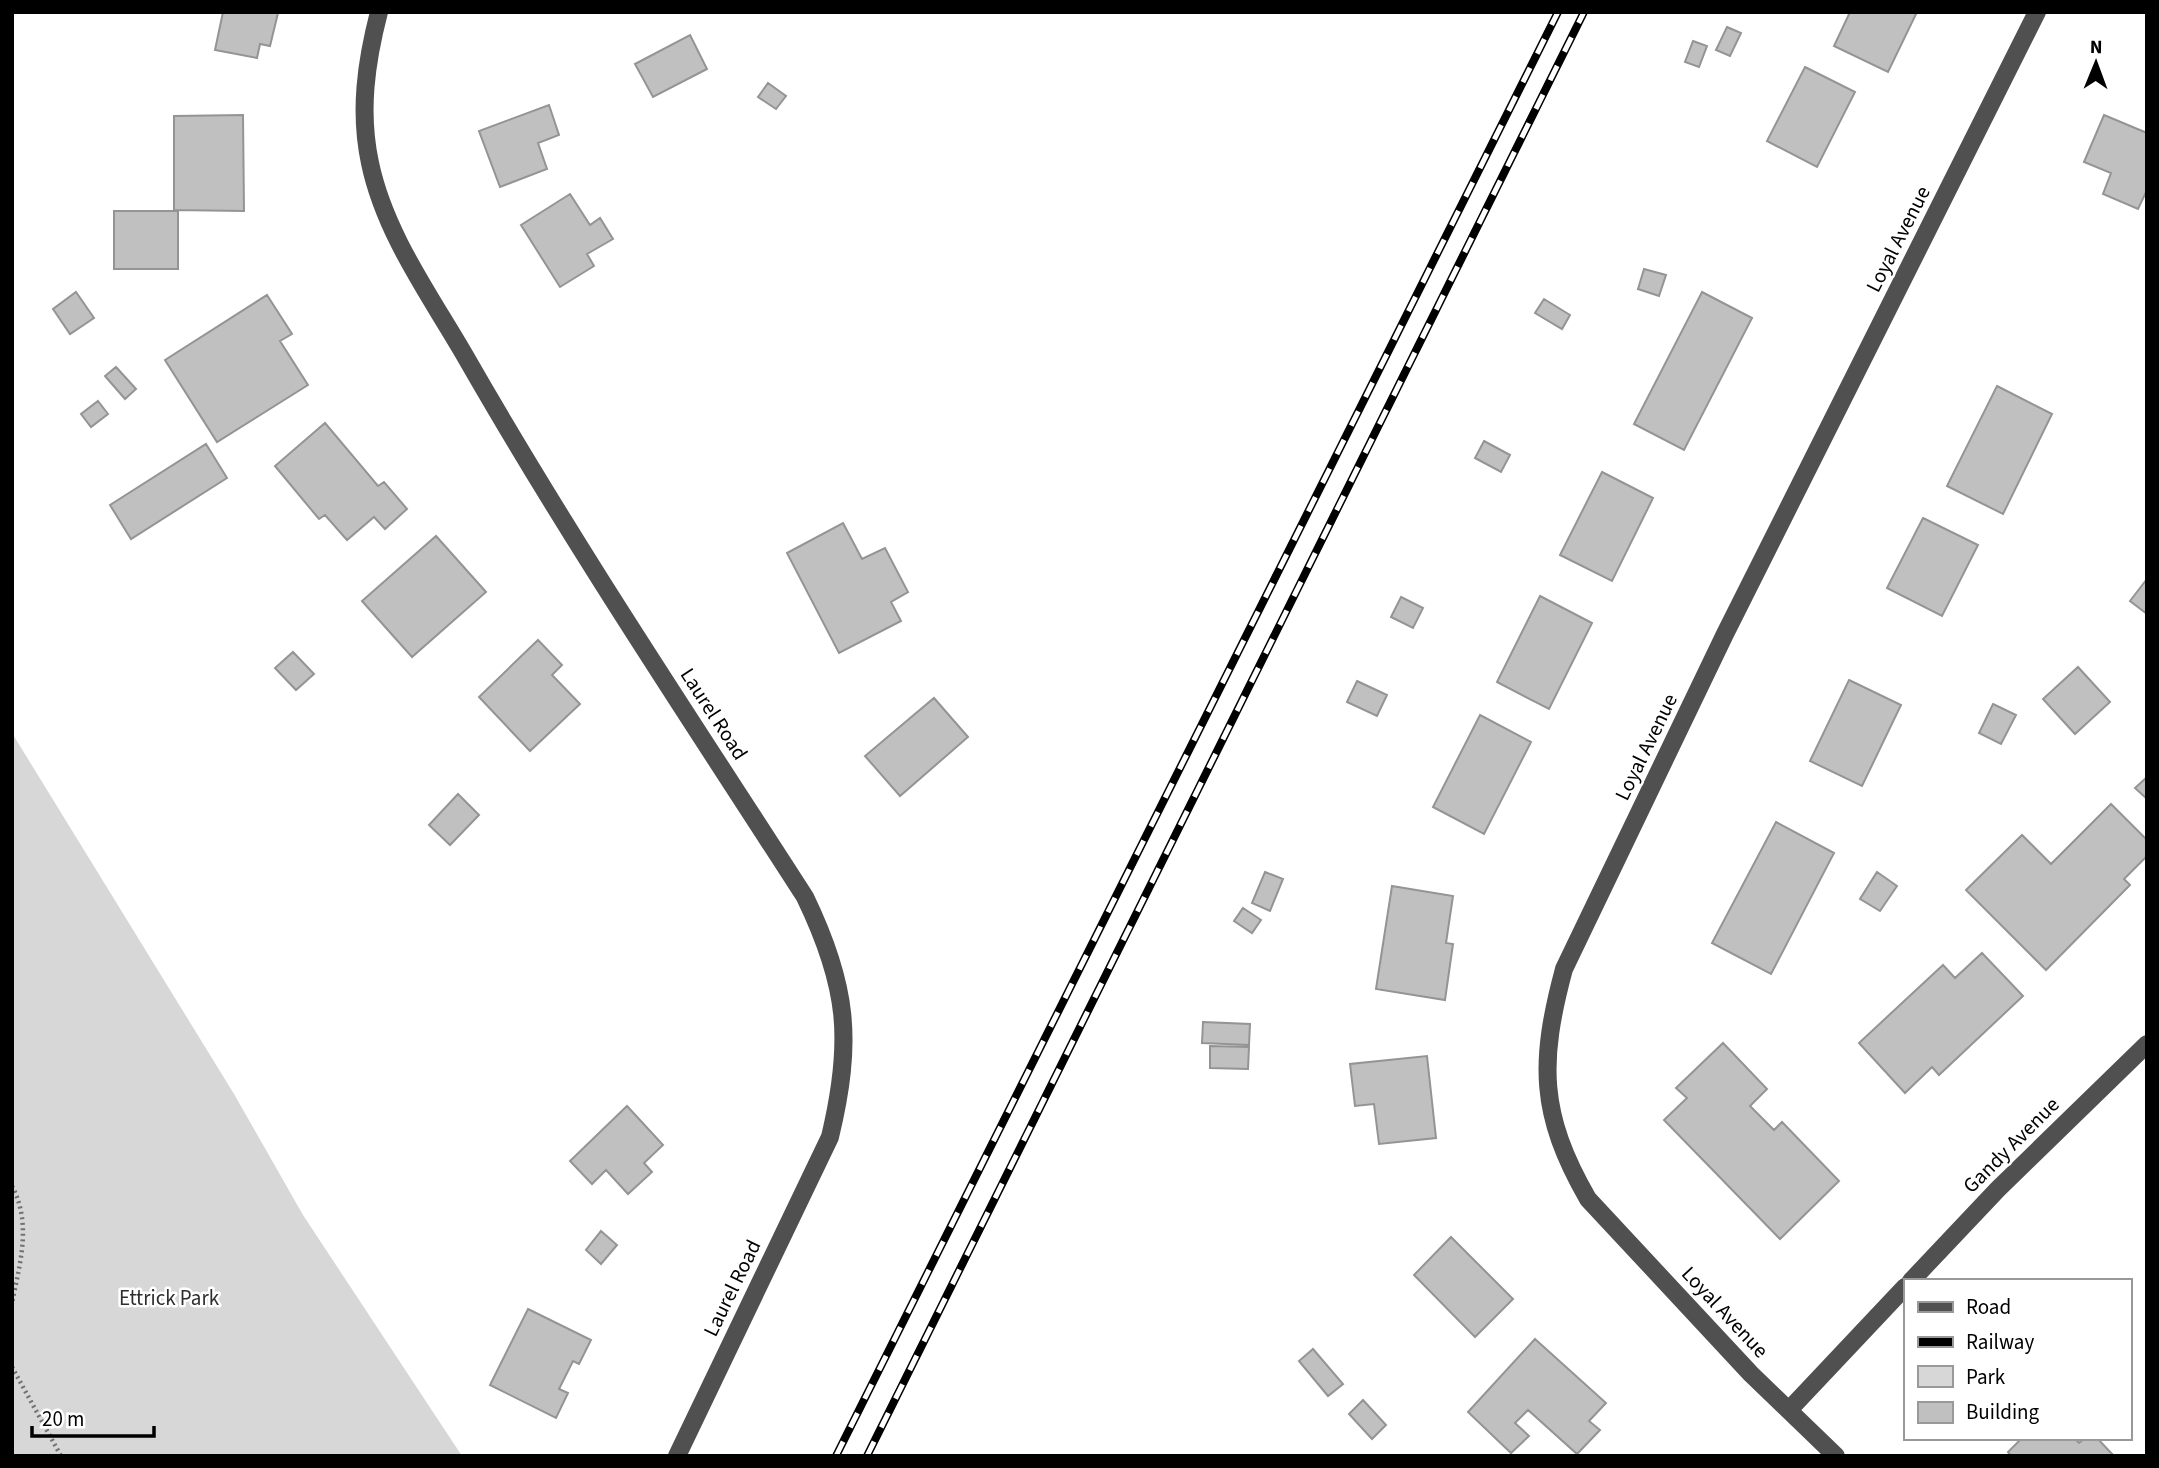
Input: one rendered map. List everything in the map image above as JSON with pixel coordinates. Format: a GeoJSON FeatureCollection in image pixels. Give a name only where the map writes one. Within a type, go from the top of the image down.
{"type":"FeatureCollection","features":[{"type":"Feature","properties":{"kind":"street","name":"Laurel Road"},"geometry":{"type":"LineString","coordinates":[[379,12],[367,56],[364,109],[370,163],[389,225],[520,452],[805,897],[827,943],[841,993],[845,1034],[842,1086],[830,1137],[677,1456]]}},
{"type":"Feature","properties":{"kind":"street","name":"Loyal Avenue"},"geometry":{"type":"LineString","coordinates":[[1836,1456],[1588,1199],[1569,1166],[1553,1121],[1546,1073],[1549,1025],[1564,969],[1713,659],[2037,12]]}},
{"type":"Feature","properties":{"kind":"street","name":"Gandy Avenue"},"geometry":{"type":"LineString","coordinates":[[1913,1279],[1997,1189],[2147,1044]]}},
{"type":"Feature","properties":{"kind":"street"},"geometry":{"type":"LineString","coordinates":[[1789,1410],[1904,1288]]}},
{"type":"Feature","properties":{"kind":"path"},"geometry":{"type":"LineString","coordinates":[[12,1186],[23,1214],[24,1236],[12,1303]]}},
{"type":"Feature","properties":{"kind":"path"},"geometry":{"type":"LineString","coordinates":[[12,1367],[61,1456]]}},
{"type":"Feature","properties":{"kind":"green space","name":"Ettrick Park"},"geometry":{"type":"Polygon","coordinates":[[[12,733],[234,1094],[303,1215],[462,1456],[12,1456],[12,733]]]}},
{"type":"Feature","properties":{"kind":"building"},"geometry":{"type":"Polygon","coordinates":[[[223,12],[278,13],[270,46],[260,44],[257,58],[215,50],[223,12]]]}},
{"type":"Feature","properties":{"kind":"building"},"geometry":{"type":"Polygon","coordinates":[[[1850,12],[1917,12],[1888,72],[1834,46],[1850,12]]]}},
{"type":"Feature","properties":{"kind":"building"},"geometry":{"type":"Polygon","coordinates":[[[1727,27],[1741,33],[1730,56],[1716,50],[1727,27]]]}},
{"type":"Feature","properties":{"kind":"building"},"geometry":{"type":"Polygon","coordinates":[[[690,35],[707,69],[653,97],[635,64],[690,35]]]}},
{"type":"Feature","properties":{"kind":"building"},"geometry":{"type":"Polygon","coordinates":[[[1693,41],[1707,46],[1699,67],[1685,62],[1693,41]]]}},
{"type":"Feature","properties":{"kind":"building"},"geometry":{"type":"Polygon","coordinates":[[[1805,67],[1855,92],[1817,167],[1767,141],[1805,67]]]}},
{"type":"Feature","properties":{"kind":"building"},"geometry":{"type":"Polygon","coordinates":[[[768,83],[786,96],[776,109],[758,97],[768,83]]]}},
{"type":"Feature","properties":{"kind":"building"},"geometry":{"type":"Polygon","coordinates":[[[549,105],[559,135],[538,143],[547,169],[500,187],[479,131],[549,105]]]}},
{"type":"Feature","properties":{"kind":"building"},"geometry":{"type":"Polygon","coordinates":[[[243,115],[244,211],[174,210],[174,116],[243,115]]]}},
{"type":"Feature","properties":{"kind":"building"},"geometry":{"type":"Polygon","coordinates":[[[2104,115],[2147,133],[2147,190],[2138,209],[2103,194],[2111,173],[2084,162],[2104,115]]]}},
{"type":"Feature","properties":{"kind":"building"},"geometry":{"type":"Polygon","coordinates":[[[570,194],[590,225],[600,218],[613,239],[587,254],[594,266],[560,287],[521,225],[570,194]]]}},
{"type":"Feature","properties":{"kind":"building"},"geometry":{"type":"Polygon","coordinates":[[[114,211],[178,211],[178,269],[114,269],[114,211]]]}},
{"type":"Feature","properties":{"kind":"building"},"geometry":{"type":"Polygon","coordinates":[[[1644,269],[1666,275],[1659,296],[1638,289],[1644,269]]]}},
{"type":"Feature","properties":{"kind":"building"},"geometry":{"type":"Polygon","coordinates":[[[76,292],[94,318],[70,334],[53,309],[76,292]]]}},
{"type":"Feature","properties":{"kind":"building"},"geometry":{"type":"Polygon","coordinates":[[[1702,292],[1752,318],[1684,450],[1634,424],[1702,292]]]}},
{"type":"Feature","properties":{"kind":"building"},"geometry":{"type":"Polygon","coordinates":[[[267,295],[292,334],[280,341],[308,385],[217,442],[165,360],[267,295]]]}},
{"type":"Feature","properties":{"kind":"building"},"geometry":{"type":"Polygon","coordinates":[[[1544,299],[1570,315],[1562,329],[1535,313],[1544,299]]]}},
{"type":"Feature","properties":{"kind":"building"},"geometry":{"type":"Polygon","coordinates":[[[116,367],[136,389],[125,399],[105,376],[116,367]]]}},
{"type":"Feature","properties":{"kind":"building"},"geometry":{"type":"Polygon","coordinates":[[[1997,386],[2052,414],[2003,514],[1947,486],[1997,386]]]}},
{"type":"Feature","properties":{"kind":"building"},"geometry":{"type":"Polygon","coordinates":[[[98,401],[108,414],[91,427],[81,414],[98,401]]]}},
{"type":"Feature","properties":{"kind":"building"},"geometry":{"type":"Polygon","coordinates":[[[325,423],[378,486],[384,482],[407,509],[385,529],[374,517],[347,540],[325,515],[319,519],[275,466],[325,423]]]}},
{"type":"Feature","properties":{"kind":"building"},"geometry":{"type":"Polygon","coordinates":[[[1484,441],[1510,455],[1501,472],[1475,458],[1484,441]]]}},
{"type":"Feature","properties":{"kind":"building"},"geometry":{"type":"Polygon","coordinates":[[[206,444],[227,478],[131,539],[110,505],[206,444]]]}},
{"type":"Feature","properties":{"kind":"building"},"geometry":{"type":"Polygon","coordinates":[[[1602,472],[1653,498],[1612,581],[1560,555],[1602,472]]]}},
{"type":"Feature","properties":{"kind":"building"},"geometry":{"type":"Polygon","coordinates":[[[1923,518],[1978,545],[1942,616],[1887,588],[1923,518]]]}},
{"type":"Feature","properties":{"kind":"building"},"geometry":{"type":"Polygon","coordinates":[[[843,523],[862,559],[885,548],[908,592],[891,602],[901,621],[839,653],[787,553],[843,523]]]}},
{"type":"Feature","properties":{"kind":"building"},"geometry":{"type":"Polygon","coordinates":[[[436,536],[486,592],[412,657],[362,601],[436,536]]]}},
{"type":"Feature","properties":{"kind":"building"},"geometry":{"type":"Polygon","coordinates":[[[2147,579],[2147,614],[2130,601],[2147,579]]]}},
{"type":"Feature","properties":{"kind":"building"},"geometry":{"type":"Polygon","coordinates":[[[1540,596],[1592,623],[1549,709],[1497,682],[1540,596]]]}},
{"type":"Feature","properties":{"kind":"building"},"geometry":{"type":"Polygon","coordinates":[[[1401,597],[1423,608],[1413,628],[1391,617],[1401,597]]]}},
{"type":"Feature","properties":{"kind":"building"},"geometry":{"type":"Polygon","coordinates":[[[538,640],[562,665],[552,675],[580,704],[530,751],[479,697],[538,640]]]}},
{"type":"Feature","properties":{"kind":"building"},"geometry":{"type":"Polygon","coordinates":[[[293,652],[314,674],[296,690],[275,668],[293,652]]]}},
{"type":"Feature","properties":{"kind":"building"},"geometry":{"type":"Polygon","coordinates":[[[2078,667],[2110,702],[2075,734],[2043,699],[2078,667]]]}},
{"type":"Feature","properties":{"kind":"building"},"geometry":{"type":"Polygon","coordinates":[[[1849,680],[1901,705],[1862,786],[1810,761],[1849,680]]]}},
{"type":"Feature","properties":{"kind":"building"},"geometry":{"type":"Polygon","coordinates":[[[1357,681],[1387,695],[1377,716],[1347,702],[1357,681]]]}},
{"type":"Feature","properties":{"kind":"building"},"geometry":{"type":"Polygon","coordinates":[[[934,698],[968,737],[900,796],[865,756],[934,698]]]}},
{"type":"Feature","properties":{"kind":"building"},"geometry":{"type":"Polygon","coordinates":[[[1993,704],[2016,715],[2001,744],[1979,733],[1993,704]]]}},
{"type":"Feature","properties":{"kind":"building"},"geometry":{"type":"Polygon","coordinates":[[[1480,715],[1531,742],[1484,834],[1433,807],[1480,715]]]}},
{"type":"Feature","properties":{"kind":"building"},"geometry":{"type":"Polygon","coordinates":[[[2147,777],[2147,799],[2135,788],[2147,777]]]}},
{"type":"Feature","properties":{"kind":"building"},"geometry":{"type":"Polygon","coordinates":[[[458,794],[479,815],[450,845],[429,825],[458,794]]]}},
{"type":"Feature","properties":{"kind":"building"},"geometry":{"type":"Polygon","coordinates":[[[2111,804],[2147,840],[2147,856],[2124,879],[2130,885],[2046,970],[1966,890],[2022,835],[2051,864],[2111,804]]]}},
{"type":"Feature","properties":{"kind":"building"},"geometry":{"type":"Polygon","coordinates":[[[1776,822],[1834,853],[1771,974],[1712,943],[1776,822]]]}},
{"type":"Feature","properties":{"kind":"building"},"geometry":{"type":"Polygon","coordinates":[[[1265,872],[1283,879],[1270,911],[1252,903],[1265,872]]]}},
{"type":"Feature","properties":{"kind":"building"},"geometry":{"type":"Polygon","coordinates":[[[1877,872],[1897,886],[1880,911],[1860,899],[1877,872]]]}},
{"type":"Feature","properties":{"kind":"building"},"geometry":{"type":"Polygon","coordinates":[[[1392,886],[1453,896],[1446,943],[1453,944],[1445,1000],[1376,989],[1392,886]]]}},
{"type":"Feature","properties":{"kind":"building"},"geometry":{"type":"Polygon","coordinates":[[[1243,908],[1261,920],[1252,933],[1234,921],[1243,908]]]}},
{"type":"Feature","properties":{"kind":"building"},"geometry":{"type":"Polygon","coordinates":[[[1982,953],[2023,996],[1939,1075],[1932,1067],[1905,1093],[1859,1043],[1943,965],[1955,978],[1982,953]]]}},
{"type":"Feature","properties":{"kind":"building"},"geometry":{"type":"Polygon","coordinates":[[[1203,1022],[1250,1024],[1249,1045],[1202,1043],[1203,1022]]]}},
{"type":"Feature","properties":{"kind":"building"},"geometry":{"type":"Polygon","coordinates":[[[1723,1043],[1767,1089],[1750,1106],[1774,1130],[1782,1122],[1839,1181],[1780,1239],[1664,1120],[1687,1098],[1676,1088],[1723,1043]]]}},
{"type":"Feature","properties":{"kind":"building"},"geometry":{"type":"Polygon","coordinates":[[[1210,1046],[1249,1047],[1248,1069],[1210,1068],[1210,1046]]]}},
{"type":"Feature","properties":{"kind":"building"},"geometry":{"type":"Polygon","coordinates":[[[1427,1056],[1436,1138],[1379,1144],[1374,1104],[1355,1106],[1350,1064],[1427,1056]]]}},
{"type":"Feature","properties":{"kind":"building"},"geometry":{"type":"Polygon","coordinates":[[[627,1106],[663,1145],[644,1163],[652,1172],[628,1194],[606,1170],[592,1184],[570,1161],[627,1106]]]}},
{"type":"Feature","properties":{"kind":"building"},"geometry":{"type":"Polygon","coordinates":[[[601,1231],[617,1245],[601,1264],[586,1250],[601,1231]]]}},
{"type":"Feature","properties":{"kind":"building"},"geometry":{"type":"Polygon","coordinates":[[[1451,1237],[1513,1299],[1475,1337],[1414,1275],[1451,1237]]]}},
{"type":"Feature","properties":{"kind":"building"},"geometry":{"type":"Polygon","coordinates":[[[528,1309],[591,1340],[579,1364],[573,1361],[559,1389],[568,1393],[556,1418],[490,1385],[528,1309]]]}},
{"type":"Feature","properties":{"kind":"building"},"geometry":{"type":"Polygon","coordinates":[[[1535,1339],[1606,1403],[1589,1421],[1600,1430],[1577,1454],[1528,1410],[1515,1423],[1529,1436],[1511,1453],[1468,1412],[1535,1339]]]}},
{"type":"Feature","properties":{"kind":"building"},"geometry":{"type":"Polygon","coordinates":[[[1313,1349],[1343,1384],[1328,1396],[1299,1361],[1313,1349]]]}},
{"type":"Feature","properties":{"kind":"building"},"geometry":{"type":"Polygon","coordinates":[[[1363,1400],[1386,1425],[1372,1439],[1349,1414],[1363,1400]]]}},
{"type":"Feature","properties":{"kind":"building"},"geometry":{"type":"Polygon","coordinates":[[[2020,1440],[2076,1440],[2079,1443],[2083,1440],[2099,1440],[2114,1456],[2011,1456],[2008,1452],[2020,1440]]]}},
{"type":"Feature","properties":{"kind":"railway"},"geometry":{"type":"LineString","coordinates":[[836,1456],[1558,12]]}},
{"type":"Feature","properties":{"kind":"railway"},"geometry":{"type":"LineString","coordinates":[[867,1456],[1584,12]]}}]}
